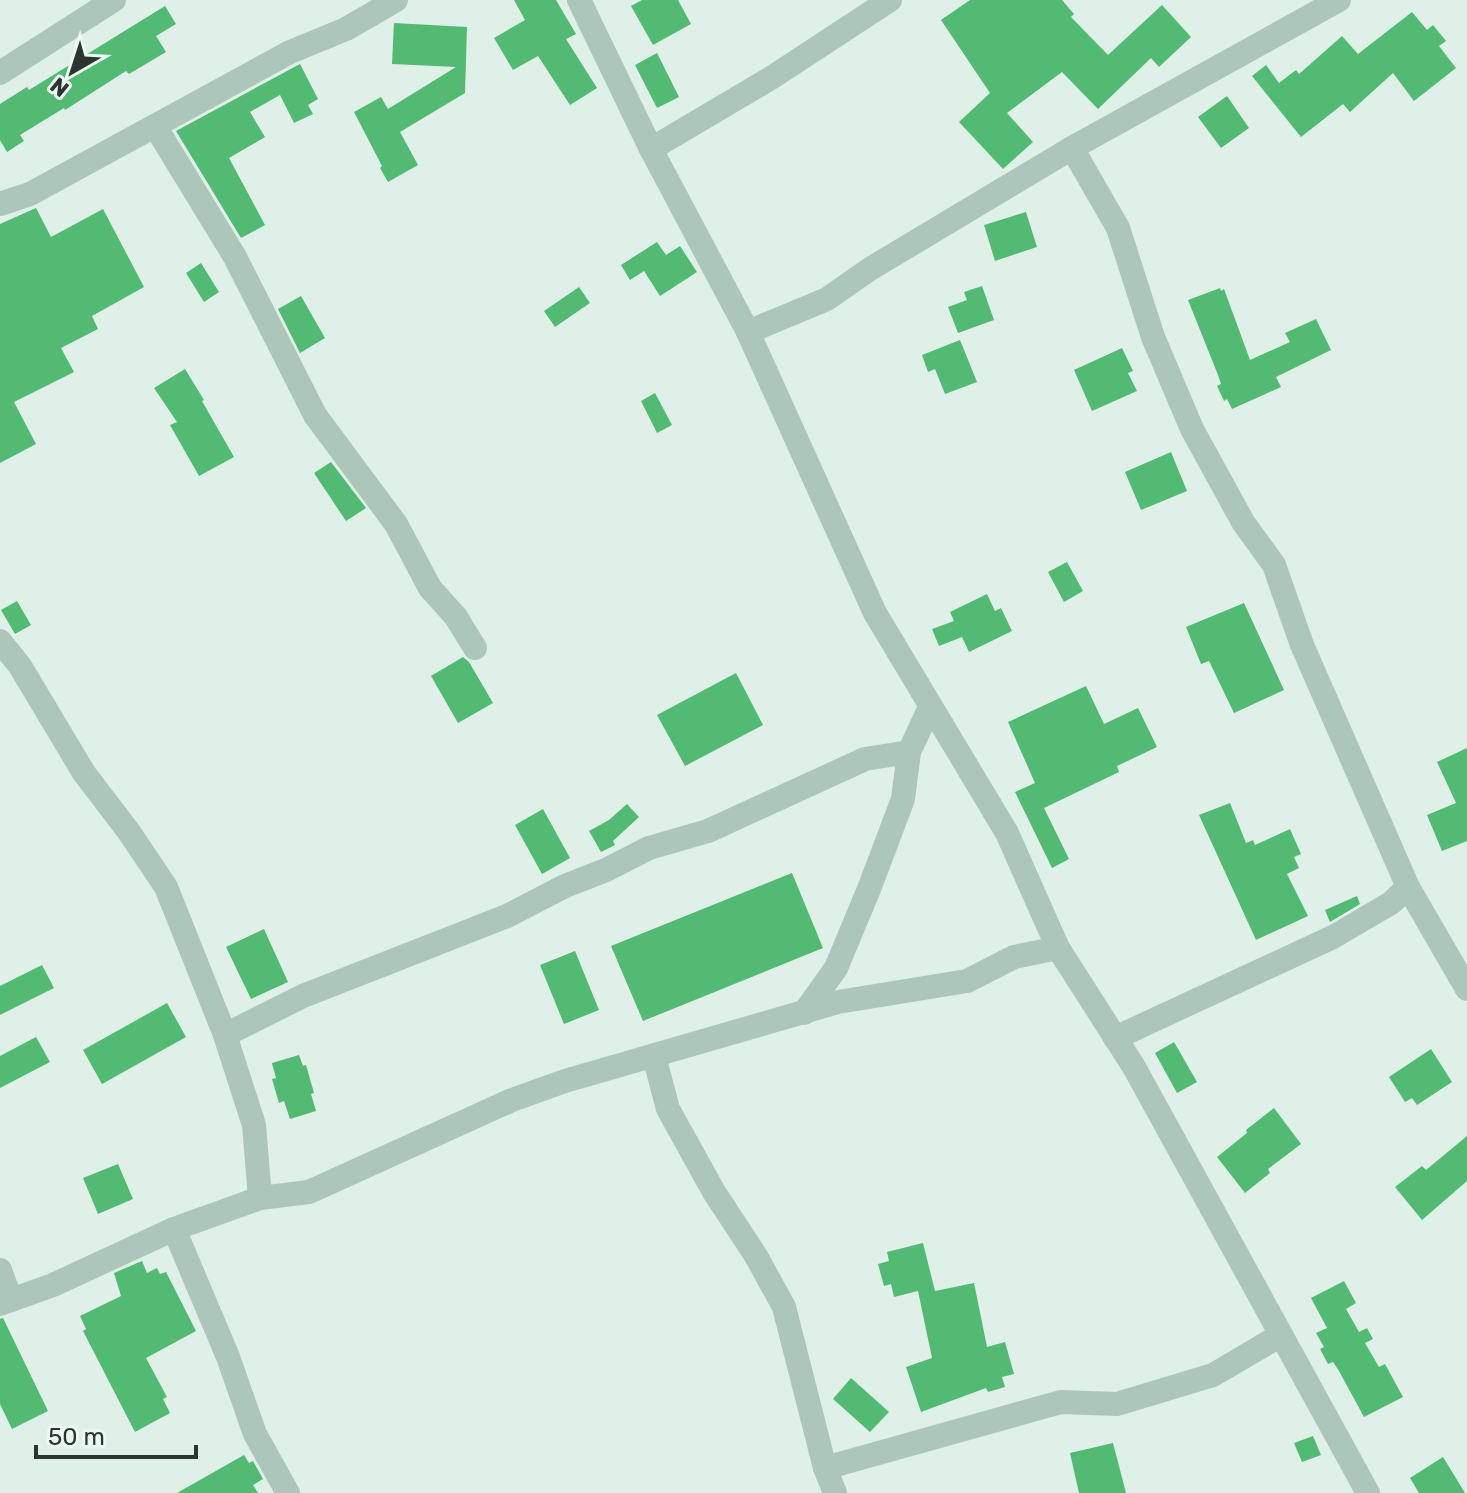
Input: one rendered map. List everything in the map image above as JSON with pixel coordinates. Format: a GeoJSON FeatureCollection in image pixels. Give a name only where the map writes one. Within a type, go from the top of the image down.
{"type":"FeatureCollection","features":[{"type":"Feature","properties":{"kind":"street"},"geometry":{"type":"LineString","coordinates":[[0,73],[114,0]]}},
{"type":"Feature","properties":{"kind":"street"},"geometry":{"type":"LineString","coordinates":[[0,204],[30,194],[290,52],[346,29],[396,0]]}},
{"type":"Feature","properties":{"kind":"street"},"geometry":{"type":"LineString","coordinates":[[579,0],[651,149],[748,332],[875,613],[1007,833],[1058,948],[1134,1067],[1368,1493]]}},
{"type":"Feature","properties":{"kind":"street"},"geometry":{"type":"LineString","coordinates":[[651,149],[771,78],[888,0]]}},
{"type":"Feature","properties":{"kind":"street"},"geometry":{"type":"LineString","coordinates":[[748,332],[827,299],[870,269],[1072,148],[1339,0]]}},
{"type":"Feature","properties":{"kind":"street"},"geometry":{"type":"LineString","coordinates":[[155,126],[235,257],[315,415],[396,524],[430,588],[456,617],[475,648]]}},
{"type":"Feature","properties":{"kind":"street"},"geometry":{"type":"LineString","coordinates":[[1072,148],[1118,228],[1153,337],[1192,429],[1243,522],[1274,565],[1302,645],[1408,887],[1467,989]]}},
{"type":"Feature","properties":{"kind":"street"},"geometry":{"type":"LineString","coordinates":[[0,641],[20,666],[84,773],[166,887],[225,1035],[254,1125],[260,1198]]}},
{"type":"Feature","properties":{"kind":"street"},"geometry":{"type":"LineString","coordinates":[[804,1013],[836,968],[869,889],[903,799],[909,752],[930,707]]}},
{"type":"Feature","properties":{"kind":"street"},"geometry":{"type":"LineString","coordinates":[[225,1035],[303,996],[507,916],[649,848],[708,831],[865,759],[909,752]]}},
{"type":"Feature","properties":{"kind":"street"},"geometry":{"type":"LineString","coordinates":[[1115,1038],[1333,937],[1391,903],[1408,887]]}},
{"type":"Feature","properties":{"kind":"street"},"geometry":{"type":"LineString","coordinates":[[0,1270],[6,1302],[53,1285],[174,1229],[260,1198],[309,1192],[512,1100],[565,1081],[838,1002],[967,981],[1014,957],[1058,948]]}},
{"type":"Feature","properties":{"kind":"street"},"geometry":{"type":"LineString","coordinates":[[654,1056],[668,1109],[784,1307],[825,1468],[835,1493]]}},
{"type":"Feature","properties":{"kind":"street"},"geometry":{"type":"LineString","coordinates":[[174,1229],[228,1357],[255,1434],[288,1493]]}},
{"type":"Feature","properties":{"kind":"street"},"geometry":{"type":"LineString","coordinates":[[825,1468],[1061,1402],[1117,1404],[1213,1375],[1281,1335]]}},
{"type":"Feature","properties":{"kind":"building"},"geometry":{"type":"Polygon","coordinates":[[[514,0],[556,0],[576,34],[566,39],[597,88],[570,105],[538,56],[513,70],[494,38],[525,20],[514,0]]]}},
{"type":"Feature","properties":{"kind":"building"},"geometry":{"type":"Polygon","coordinates":[[[642,0],[678,0],[691,24],[653,45],[631,6],[642,0]]]}},
{"type":"Feature","properties":{"kind":"building"},"geometry":{"type":"Polygon","coordinates":[[[970,0],[1062,0],[1074,14],[1071,17],[1108,55],[1162,5],[1191,37],[1159,67],[1151,58],[1098,109],[1062,72],[1007,113],[1033,142],[1003,169],[959,122],[990,93],[941,20],[970,0]]]}},
{"type":"Feature","properties":{"kind":"building"},"geometry":{"type":"Polygon","coordinates":[[[165,6],[176,24],[156,36],[166,52],[129,74],[126,71],[20,135],[24,141],[7,152],[0,140],[0,104],[27,87],[29,90],[165,6]]]}},
{"type":"Feature","properties":{"kind":"building"},"geometry":{"type":"Polygon","coordinates":[[[1412,12],[1427,30],[1433,25],[1446,41],[1439,46],[1456,68],[1414,101],[1393,73],[1350,112],[1343,104],[1301,137],[1252,76],[1266,65],[1279,83],[1296,70],[1299,74],[1342,36],[1358,54],[1412,12]]]}},
{"type":"Feature","properties":{"kind":"building"},"geometry":{"type":"Polygon","coordinates":[[[394,23],[467,27],[465,93],[400,132],[418,165],[388,182],[354,112],[381,97],[388,109],[456,67],[392,64],[394,23]]]}},
{"type":"Feature","properties":{"kind":"building"},"geometry":{"type":"Polygon","coordinates":[[[657,53],[679,97],[657,108],[635,65],[657,53]]]}},
{"type":"Feature","properties":{"kind":"building"},"geometry":{"type":"Polygon","coordinates":[[[300,64],[318,99],[308,105],[313,114],[294,123],[280,95],[250,112],[265,137],[229,158],[265,225],[241,238],[176,131],[300,64]]]}},
{"type":"Feature","properties":{"kind":"building"},"geometry":{"type":"Polygon","coordinates":[[[1227,96],[1249,128],[1221,148],[1198,117],[1227,96]]]}},
{"type":"Feature","properties":{"kind":"building"},"geometry":{"type":"Polygon","coordinates":[[[36,208],[51,237],[103,209],[144,287],[92,316],[98,329],[61,348],[74,372],[14,402],[36,444],[0,463],[0,224],[36,208]]]}},
{"type":"Feature","properties":{"kind":"building"},"geometry":{"type":"Polygon","coordinates":[[[1026,212],[1037,247],[995,261],[984,225],[1026,212]]]}},
{"type":"Feature","properties":{"kind":"building"},"geometry":{"type":"Polygon","coordinates":[[[657,242],[666,255],[680,246],[697,272],[660,296],[644,271],[630,280],[621,265],[657,242]]]}},
{"type":"Feature","properties":{"kind":"building"},"geometry":{"type":"Polygon","coordinates":[[[201,263],[219,292],[204,302],[186,273],[201,263]]]}},
{"type":"Feature","properties":{"kind":"building"},"geometry":{"type":"Polygon","coordinates":[[[982,286],[994,320],[958,333],[948,307],[967,300],[964,292],[982,286]]]}},
{"type":"Feature","properties":{"kind":"building"},"geometry":{"type":"Polygon","coordinates":[[[579,287],[590,303],[555,327],[544,311],[579,287]]]}},
{"type":"Feature","properties":{"kind":"building"},"geometry":{"type":"Polygon","coordinates":[[[1220,288],[1221,291],[1224,289],[1250,360],[1290,342],[1285,333],[1316,319],[1331,350],[1276,377],[1281,387],[1232,409],[1217,386],[1221,384],[1218,375],[1188,300],[1220,288]]]}},
{"type":"Feature","properties":{"kind":"building"},"geometry":{"type":"Polygon","coordinates":[[[301,296],[325,338],[300,353],[278,309],[301,296]]]}},
{"type":"Feature","properties":{"kind":"building"},"geometry":{"type":"Polygon","coordinates":[[[960,340],[977,382],[945,394],[935,369],[928,372],[922,355],[960,340]]]}},
{"type":"Feature","properties":{"kind":"building"},"geometry":{"type":"Polygon","coordinates":[[[1122,348],[1133,371],[1128,373],[1137,391],[1092,411],[1074,370],[1122,348]]]}},
{"type":"Feature","properties":{"kind":"building"},"geometry":{"type":"Polygon","coordinates":[[[185,369],[234,457],[199,476],[170,425],[177,422],[154,388],[185,369]]]}},
{"type":"Feature","properties":{"kind":"building"},"geometry":{"type":"Polygon","coordinates":[[[655,393],[672,425],[657,433],[641,401],[655,393]]]}},
{"type":"Feature","properties":{"kind":"building"},"geometry":{"type":"Polygon","coordinates":[[[1171,452],[1187,491],[1141,510],[1125,472],[1171,452]]]}},
{"type":"Feature","properties":{"kind":"building"},"geometry":{"type":"Polygon","coordinates":[[[331,462],[366,508],[346,521],[314,473],[331,462]]]}},
{"type":"Feature","properties":{"kind":"building"},"geometry":{"type":"Polygon","coordinates":[[[1067,562],[1083,591],[1064,602],[1048,572],[1067,562]]]}},
{"type":"Feature","properties":{"kind":"building"},"geometry":{"type":"Polygon","coordinates":[[[987,594],[995,611],[1001,608],[1012,631],[969,652],[962,637],[939,646],[932,629],[954,621],[950,612],[987,594]]]}},
{"type":"Feature","properties":{"kind":"building"},"geometry":{"type":"Polygon","coordinates":[[[17,601],[31,625],[15,634],[1,610],[17,601]]]}},
{"type":"Feature","properties":{"kind":"building"},"geometry":{"type":"Polygon","coordinates":[[[1244,603],[1284,690],[1234,713],[1209,661],[1201,664],[1186,627],[1244,603]]]}},
{"type":"Feature","properties":{"kind":"building"},"geometry":{"type":"Polygon","coordinates":[[[463,657],[493,703],[458,723],[431,676],[463,657]]]}},
{"type":"Feature","properties":{"kind":"building"},"geometry":{"type":"Polygon","coordinates":[[[736,673],[763,725],[685,766],[657,715],[736,673]]]}},
{"type":"Feature","properties":{"kind":"building"},"geometry":{"type":"Polygon","coordinates":[[[1086,686],[1104,724],[1138,708],[1157,747],[1117,766],[1119,772],[1044,808],[1069,859],[1052,868],[1015,792],[1035,783],[1008,722],[1086,686]]]}},
{"type":"Feature","properties":{"kind":"building"},"geometry":{"type":"Polygon","coordinates":[[[1467,748],[1467,841],[1442,851],[1427,815],[1456,803],[1437,762],[1467,748]]]}},
{"type":"Feature","properties":{"kind":"building"},"geometry":{"type":"Polygon","coordinates":[[[1230,803],[1246,843],[1253,840],[1255,845],[1290,829],[1301,854],[1294,857],[1299,868],[1287,874],[1308,916],[1256,940],[1199,815],[1230,803]]]}},
{"type":"Feature","properties":{"kind":"building"},"geometry":{"type":"Polygon","coordinates":[[[627,804],[639,817],[613,841],[615,845],[601,852],[589,831],[609,820],[627,804]]]}},
{"type":"Feature","properties":{"kind":"building"},"geometry":{"type":"Polygon","coordinates":[[[543,809],[570,858],[542,874],[515,825],[543,809]]]}},
{"type":"Feature","properties":{"kind":"building"},"geometry":{"type":"Polygon","coordinates":[[[792,873],[823,948],[643,1021],[611,946],[792,873]]]}},
{"type":"Feature","properties":{"kind":"building"},"geometry":{"type":"Polygon","coordinates":[[[1357,896],[1360,904],[1330,922],[1325,910],[1357,896]]]}},
{"type":"Feature","properties":{"kind":"building"},"geometry":{"type":"Polygon","coordinates":[[[264,929],[288,982],[251,999],[226,947],[264,929]]]}},
{"type":"Feature","properties":{"kind":"building"},"geometry":{"type":"Polygon","coordinates":[[[575,951],[599,1010],[564,1024],[540,965],[575,951]]]}},
{"type":"Feature","properties":{"kind":"building"},"geometry":{"type":"Polygon","coordinates":[[[42,965],[54,988],[0,1015],[0,986],[42,965]]]}},
{"type":"Feature","properties":{"kind":"building"},"geometry":{"type":"Polygon","coordinates":[[[167,1003],[186,1037],[102,1084],[83,1050],[167,1003]]]}},
{"type":"Feature","properties":{"kind":"building"},"geometry":{"type":"Polygon","coordinates":[[[36,1037],[50,1062],[0,1088],[0,1056],[36,1037]]]}},
{"type":"Feature","properties":{"kind":"building"},"geometry":{"type":"Polygon","coordinates":[[[1174,1042],[1197,1082],[1177,1093],[1155,1053],[1174,1042]]]}},
{"type":"Feature","properties":{"kind":"building"},"geometry":{"type":"Polygon","coordinates":[[[1431,1049],[1452,1082],[1417,1105],[1412,1098],[1405,1102],[1389,1077],[1431,1049]]]}},
{"type":"Feature","properties":{"kind":"building"},"geometry":{"type":"Polygon","coordinates":[[[299,1055],[303,1066],[306,1065],[316,1111],[290,1119],[284,1101],[279,1103],[272,1079],[276,1078],[272,1063],[299,1055]]]}},
{"type":"Feature","properties":{"kind":"building"},"geometry":{"type":"Polygon","coordinates":[[[1274,1108],[1301,1144],[1268,1169],[1270,1173],[1245,1193],[1217,1157],[1274,1108]]]}},
{"type":"Feature","properties":{"kind":"building"},"geometry":{"type":"Polygon","coordinates":[[[1467,1136],[1467,1181],[1422,1220],[1395,1187],[1422,1166],[1426,1170],[1467,1136]]]}},
{"type":"Feature","properties":{"kind":"building"},"geometry":{"type":"Polygon","coordinates":[[[118,1164],[133,1199],[98,1214],[83,1178],[118,1164]]]}},
{"type":"Feature","properties":{"kind":"building"},"geometry":{"type":"Polygon","coordinates":[[[923,1243],[935,1291],[974,1283],[987,1347],[1005,1342],[1014,1374],[1002,1377],[1005,1387],[988,1392],[986,1388],[921,1412],[906,1367],[932,1358],[918,1291],[894,1297],[891,1284],[884,1286],[878,1264],[889,1261],[887,1252],[923,1243]]]}},
{"type":"Feature","properties":{"kind":"building"},"geometry":{"type":"Polygon","coordinates":[[[142,1261],[147,1273],[157,1268],[160,1274],[166,1272],[196,1331],[146,1358],[167,1397],[163,1399],[170,1413],[135,1432],[83,1331],[86,1329],[80,1316],[121,1296],[114,1273],[142,1261]]]}},
{"type":"Feature","properties":{"kind":"building"},"geometry":{"type":"Polygon","coordinates":[[[1344,1281],[1356,1303],[1346,1309],[1359,1332],[1367,1328],[1373,1339],[1365,1343],[1379,1367],[1385,1364],[1403,1397],[1364,1417],[1333,1362],[1328,1364],[1320,1349],[1324,1347],[1316,1333],[1327,1328],[1311,1298],[1344,1281]]]}},
{"type":"Feature","properties":{"kind":"building"},"geometry":{"type":"Polygon","coordinates":[[[3,1318],[48,1411],[12,1429],[0,1404],[0,1319],[3,1318]]]}},
{"type":"Feature","properties":{"kind":"building"},"geometry":{"type":"Polygon","coordinates":[[[851,1378],[889,1412],[870,1432],[833,1399],[851,1378]]]}},
{"type":"Feature","properties":{"kind":"building"},"geometry":{"type":"Polygon","coordinates":[[[1313,1436],[1321,1455],[1302,1462],[1294,1443],[1313,1436]]]}},
{"type":"Feature","properties":{"kind":"building"},"geometry":{"type":"Polygon","coordinates":[[[1113,1443],[1126,1493],[1079,1493],[1070,1453],[1113,1443]]]}},
{"type":"Feature","properties":{"kind":"building"},"geometry":{"type":"Polygon","coordinates":[[[244,1455],[249,1463],[253,1461],[263,1479],[253,1485],[258,1493],[177,1493],[244,1455]]]}},
{"type":"Feature","properties":{"kind":"building"},"geometry":{"type":"Polygon","coordinates":[[[1443,1457],[1465,1493],[1419,1493],[1410,1478],[1443,1457]]]}}]}
